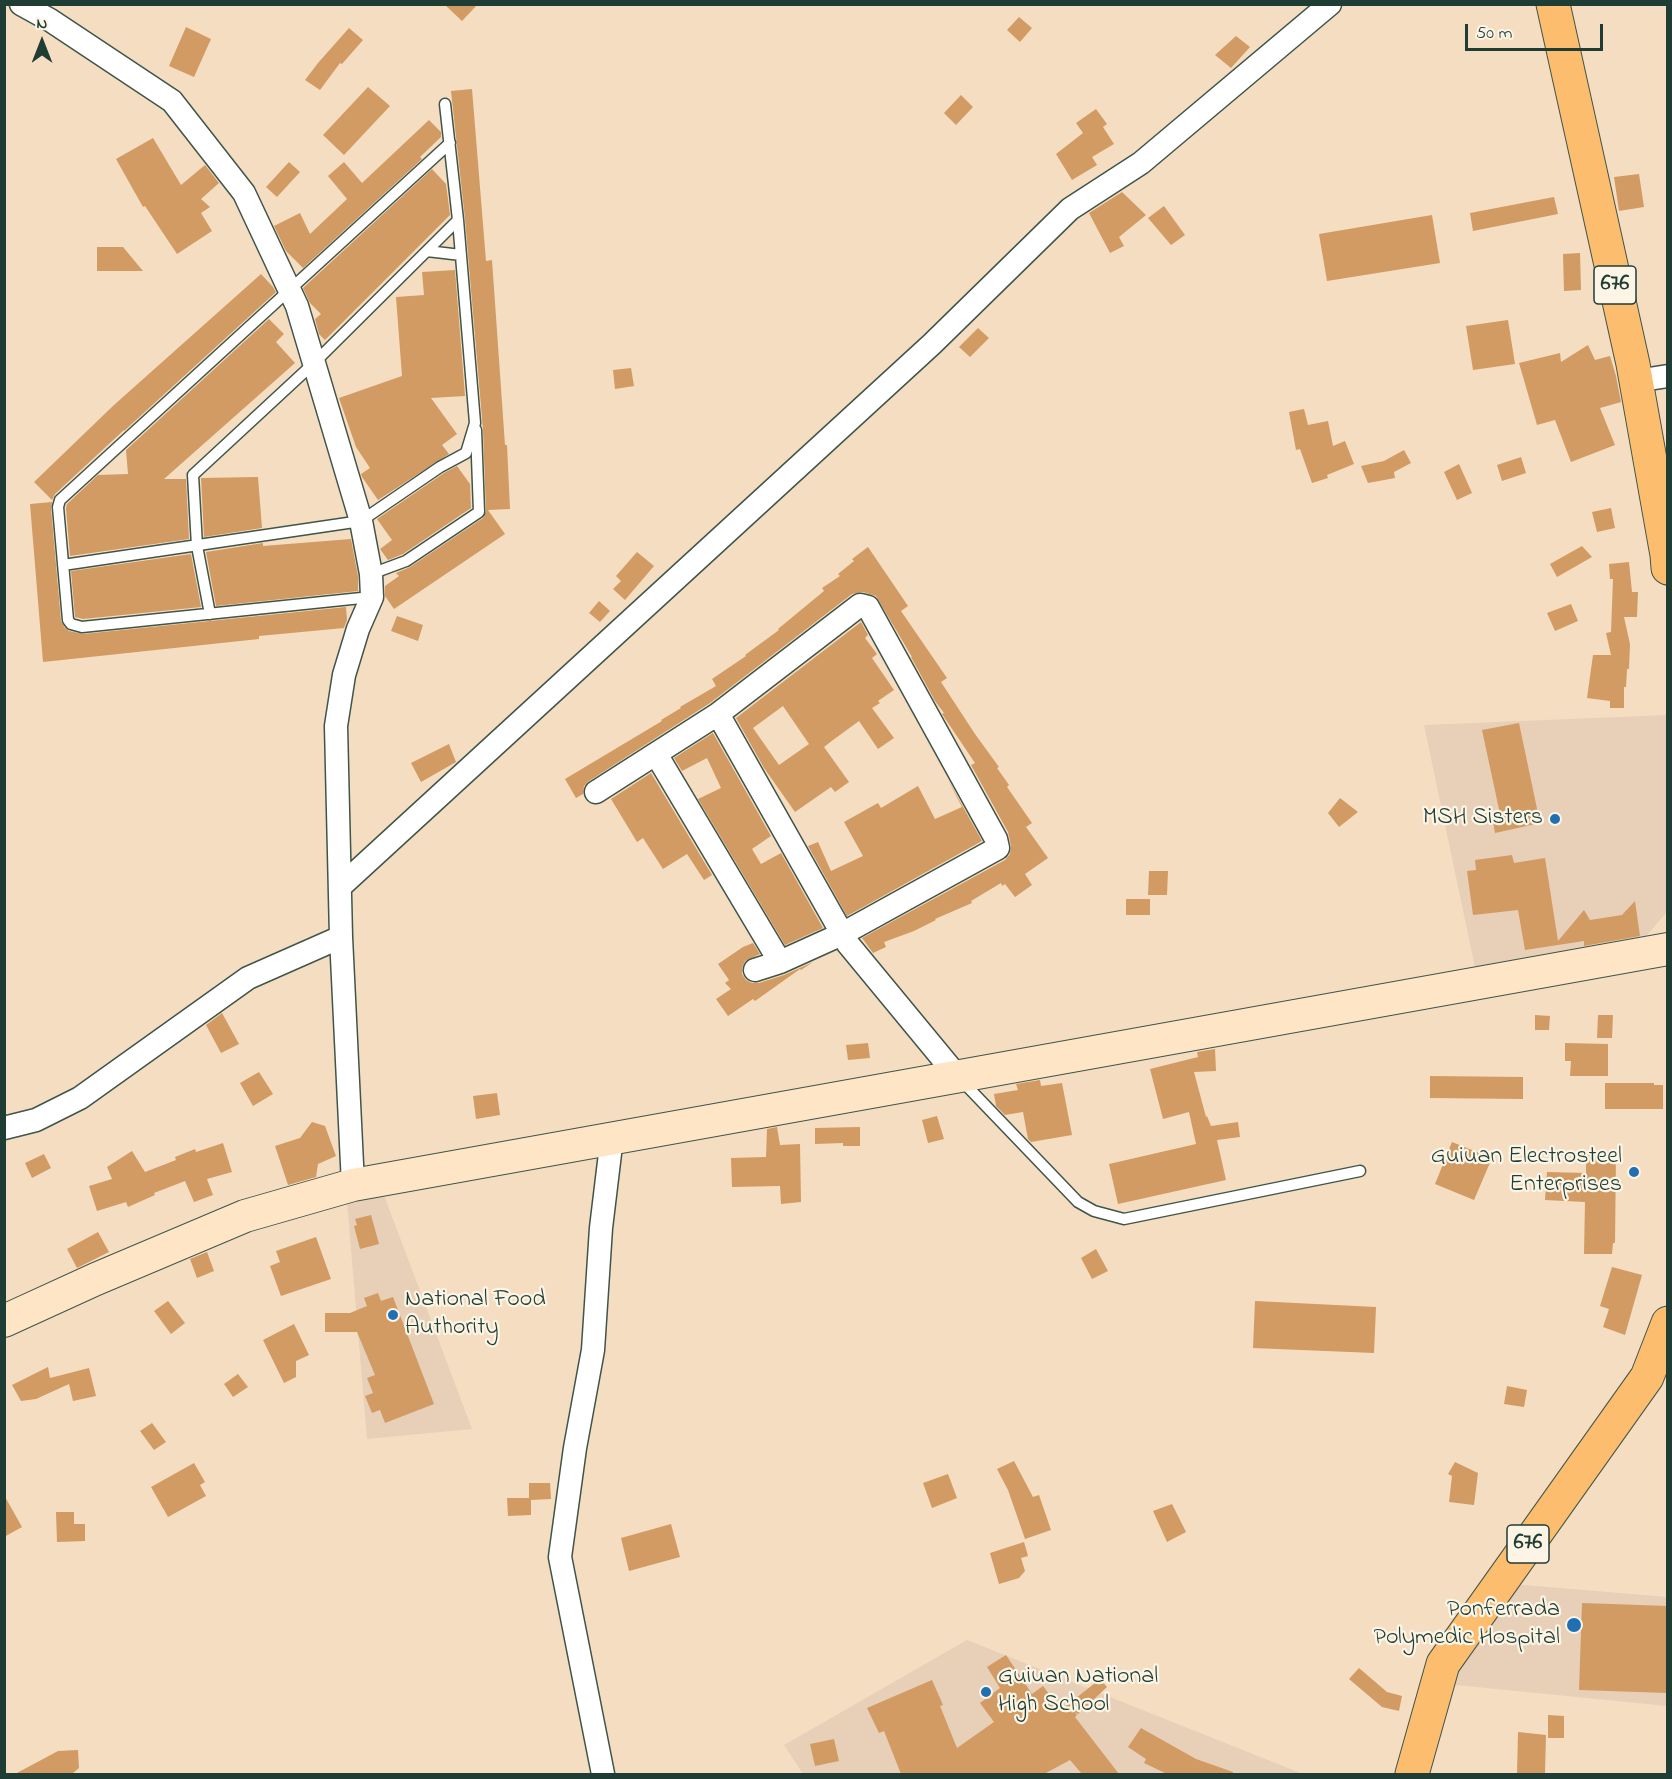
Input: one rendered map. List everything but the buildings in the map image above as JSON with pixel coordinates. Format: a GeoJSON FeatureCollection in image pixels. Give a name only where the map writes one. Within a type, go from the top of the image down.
{"type":"FeatureCollection","features":[{"type":"Feature","properties":{"kind":"main road","name":"676"},"geometry":{"type":"LineString","coordinates":[[1553,4],[1636,381],[1668,568]]}},
{"type":"Feature","properties":{"kind":"main road","name":"676"},"geometry":{"type":"LineString","coordinates":[[1412,1774],[1443,1664],[1647,1377],[1668,1323]]}},
{"type":"Feature","properties":{"kind":"street"},"geometry":{"type":"LineString","coordinates":[[21,4],[50,20],[172,100],[244,193],[297,306],[361,521],[371,574],[372,597],[358,629],[344,675],[336,726],[341,937],[353,1185]]}},
{"type":"Feature","properties":{"kind":"street"},"geometry":{"type":"LineString","coordinates":[[341,886],[932,344],[1070,209],[1141,163],[1330,4]]}},
{"type":"Feature","properties":{"kind":"street"},"geometry":{"type":"LineString","coordinates":[[1636,381],[1668,376]]}},
{"type":"Feature","properties":{"kind":"street"},"geometry":{"type":"LineString","coordinates":[[596,792],[718,714],[860,605],[868,607],[996,839],[998,848],[842,934],[780,962],[755,970]]}},
{"type":"Feature","properties":{"kind":"street"},"geometry":{"type":"LineString","coordinates":[[718,714],[848,944],[957,1076]]}},
{"type":"Feature","properties":{"kind":"street"},"geometry":{"type":"LineString","coordinates":[[656,754],[780,962]]}},
{"type":"Feature","properties":{"kind":"street"},"geometry":{"type":"LineString","coordinates":[[4,1128],[36,1120],[80,1098],[248,978],[341,937]]}},
{"type":"Feature","properties":{"kind":"street"},"geometry":{"type":"LineString","coordinates":[[4,1321],[245,1216],[353,1185],[1668,949]]}},
{"type":"Feature","properties":{"kind":"street"},"geometry":{"type":"LineString","coordinates":[[603,1774],[560,1557],[575,1448],[593,1350],[601,1228],[612,1137]]}},
{"type":"Feature","properties":{"kind":"lane"},"geometry":{"type":"LineString","coordinates":[[371,574],[406,561],[479,512],[475,423],[461,255],[445,104]]}},
{"type":"Feature","properties":{"kind":"lane"},"geometry":{"type":"LineString","coordinates":[[372,597],[82,627],[71,624],[68,620],[58,507],[60,500],[450,143]]}},
{"type":"Feature","properties":{"kind":"lane"},"geometry":{"type":"LineString","coordinates":[[210,614],[197,546],[193,476],[314,363],[458,220]]}},
{"type":"Feature","properties":{"kind":"lane"},"geometry":{"type":"LineString","coordinates":[[427,251],[461,255]]}},
{"type":"Feature","properties":{"kind":"lane"},"geometry":{"type":"LineString","coordinates":[[63,565],[361,521],[440,467],[466,453],[475,423]]}},
{"type":"Feature","properties":{"kind":"lane"},"geometry":{"type":"LineString","coordinates":[[957,1076],[1078,1202],[1094,1211],[1124,1219],[1360,1171]]}},
{"type":"Feature","properties":{"kind":"shaded area","name":"MSH Sisters"},"geometry":{"type":"Polygon","coordinates":[[[1666,715],[1666,913],[1643,940],[1476,972],[1424,725],[1666,715]]]}},
{"type":"Feature","properties":{"kind":"shaded area","name":"National Food Authority"},"geometry":{"type":"Polygon","coordinates":[[[382,1190],[472,1429],[367,1439],[347,1202],[382,1190]]]}},
{"type":"Feature","properties":{"kind":"shaded area","name":"Ponferrada Polymedic Hospital"},"geometry":{"type":"Polygon","coordinates":[[[1512,1584],[1667,1597],[1667,1706],[1446,1684],[1512,1584]]]}},
{"type":"Feature","properties":{"kind":"shaded area","name":"Guiuan National High School"},"geometry":{"type":"Polygon","coordinates":[[[967,1640],[1303,1774],[803,1774],[784,1745],[967,1640]]]}},
{"type":"Feature","properties":{"kind":"place","name":"MSH Sisters"},"geometry":{"type":"Point","coordinates":[1555,819]}},
{"type":"Feature","properties":{"kind":"place","name":"Guiuan Electrosteel Enterprises"},"geometry":{"type":"Point","coordinates":[1634,1172]}},
{"type":"Feature","properties":{"kind":"place","name":"National Food Authority"},"geometry":{"type":"Point","coordinates":[393,1315]}},
{"type":"Feature","properties":{"kind":"place","name":"Ponferrada Polymedic Hospital"},"geometry":{"type":"Point","coordinates":[1574,1625]}},
{"type":"Feature","properties":{"kind":"place","name":"Guiuan National High School"},"geometry":{"type":"Point","coordinates":[986,1692]}}]}
